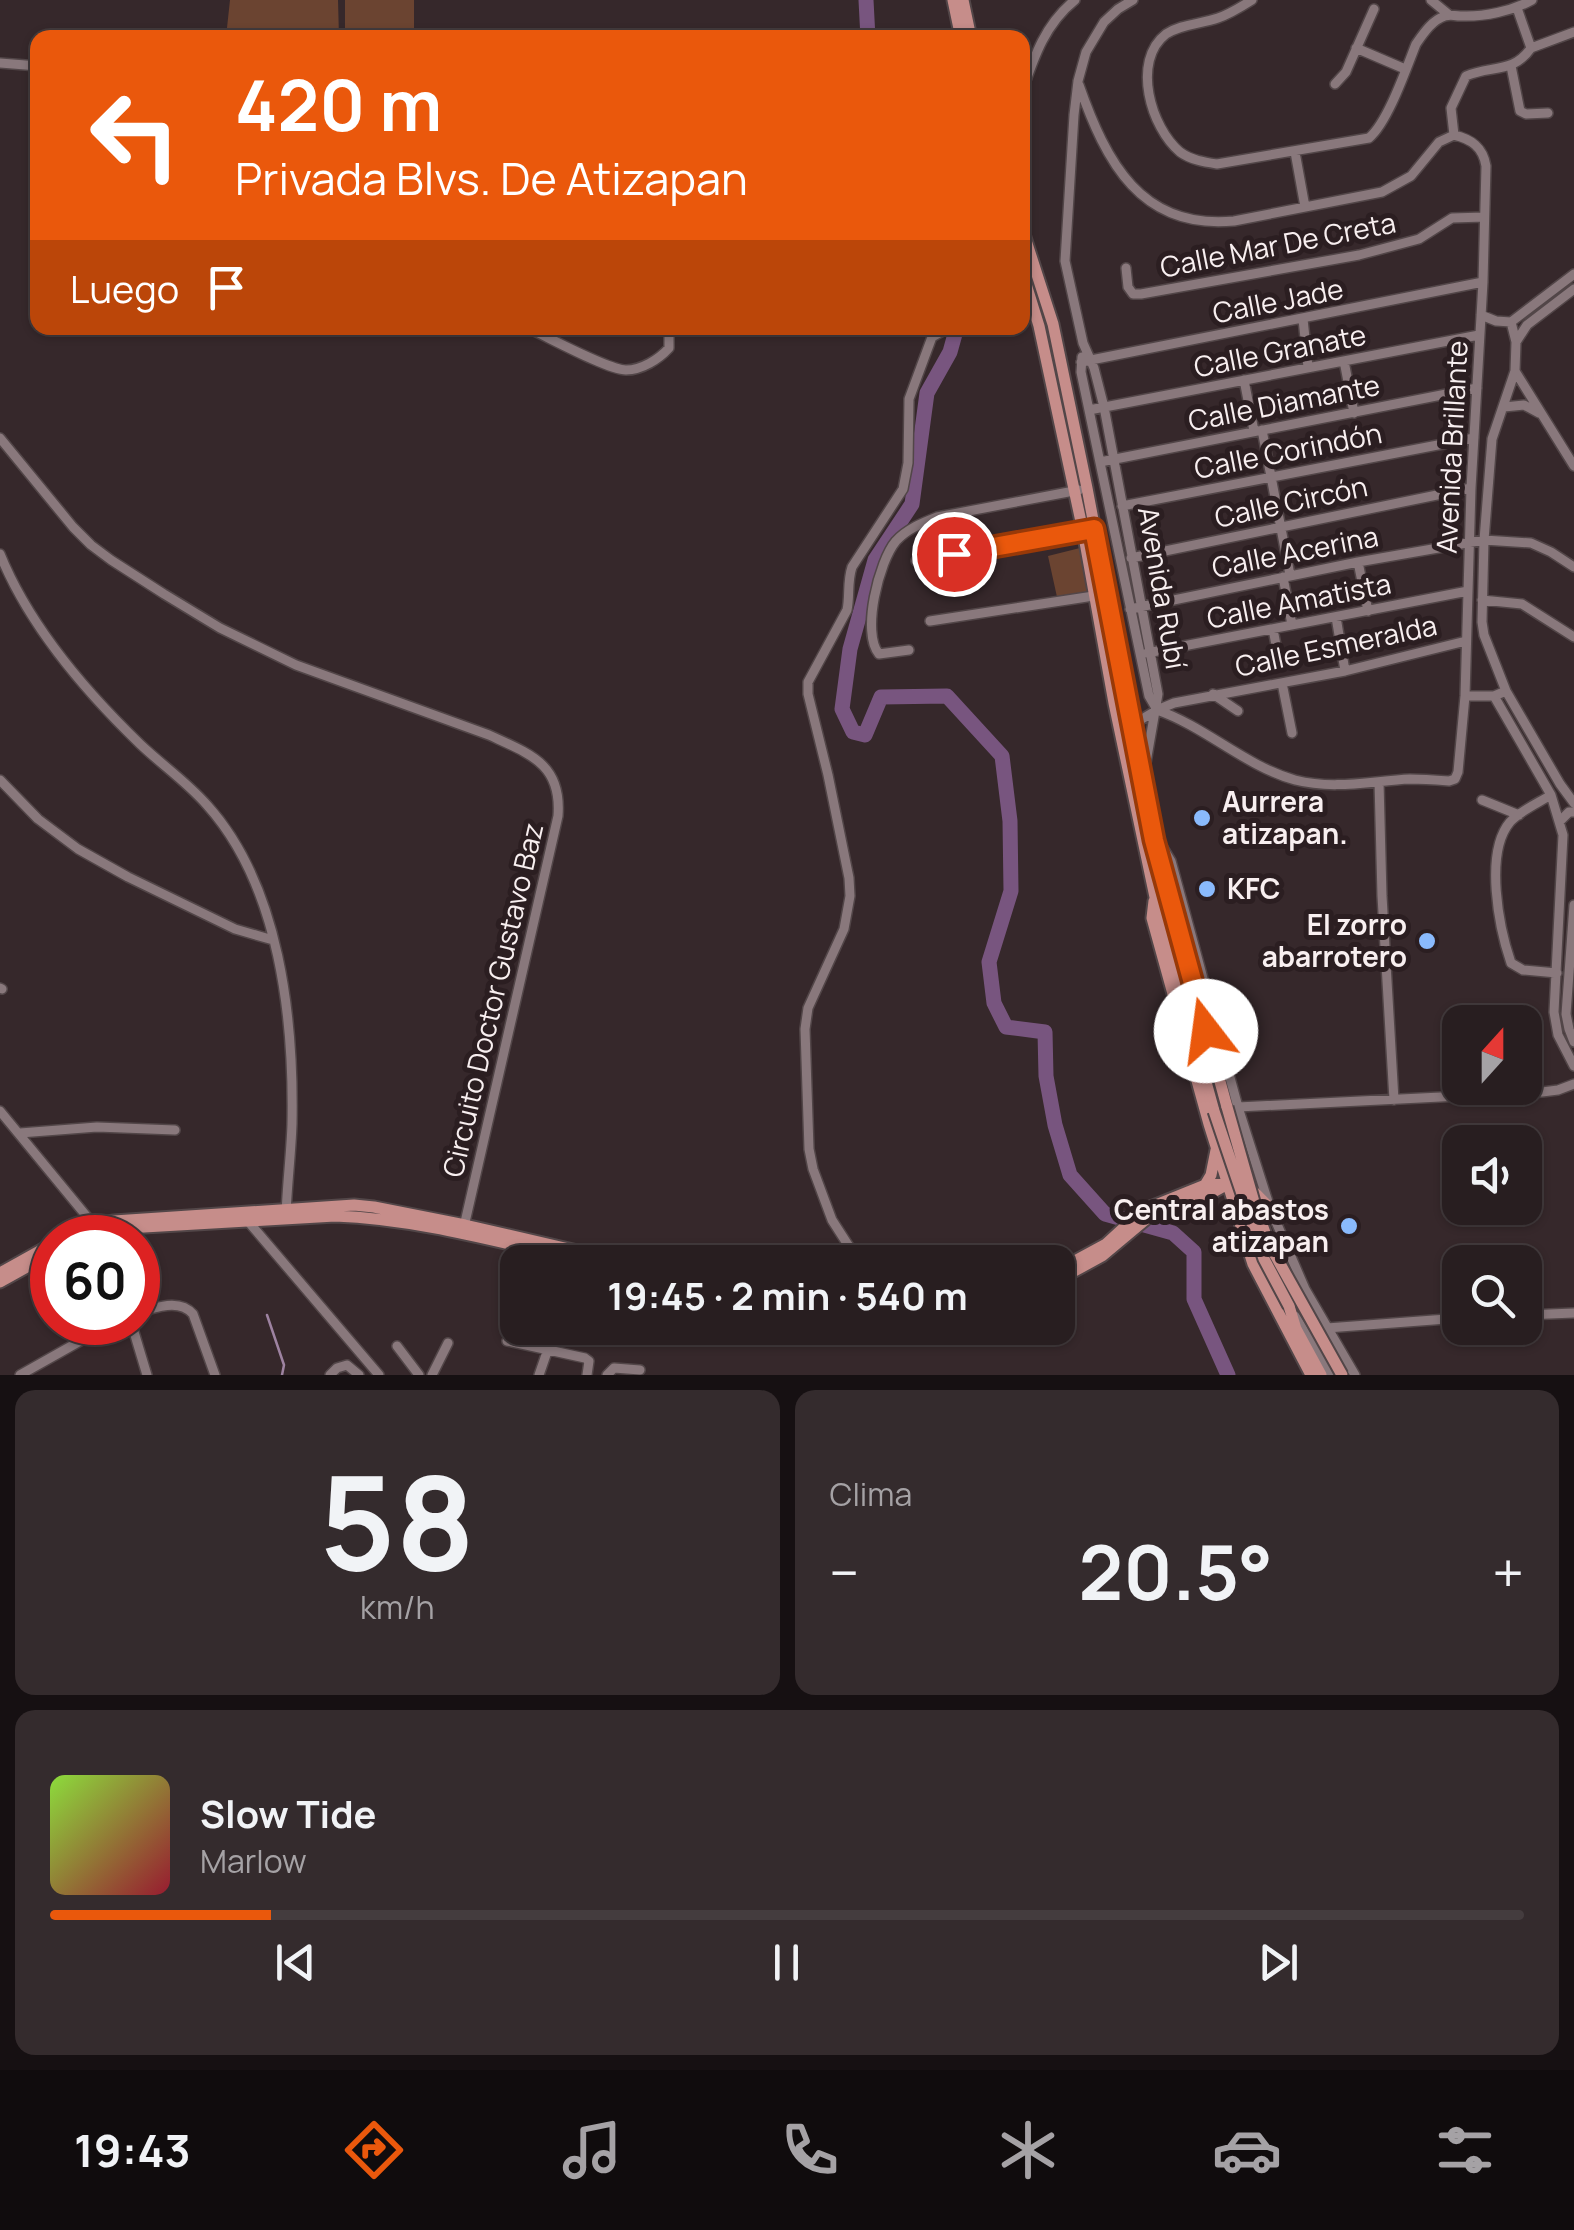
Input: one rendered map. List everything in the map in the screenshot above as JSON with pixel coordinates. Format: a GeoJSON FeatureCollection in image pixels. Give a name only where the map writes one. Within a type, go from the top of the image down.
{"type":"FeatureCollection","features":[{"type":"Feature","properties":{"kind":"main road"},"geometry":{"type":"LineString","coordinates":[[952,0],[959,30]]}},
{"type":"Feature","properties":{"kind":"main road"},"geometry":{"type":"LineString","coordinates":[[962,0],[969,30]]}},
{"type":"Feature","properties":{"kind":"main road"},"geometry":{"type":"LineString","coordinates":[[1030,253],[1052,324],[1101,595],[1120,732],[1155,897],[1236,1128],[1226,1133],[1209,1124]]}},
{"type":"Feature","properties":{"kind":"main road"},"geometry":{"type":"LineString","coordinates":[[1030,297],[1081,490]]}},
{"type":"Feature","properties":{"kind":"main road"},"geometry":{"type":"LineString","coordinates":[[1101,595],[1132,724],[1154,840],[1254,1202],[1269,1244],[1342,1375]]}},
{"type":"Feature","properties":{"kind":"main road"},"geometry":{"type":"LineString","coordinates":[[1155,897],[1152,918],[1228,1184],[1254,1264],[1310,1375]]}},
{"type":"Feature","properties":{"kind":"main road"},"geometry":{"type":"LineString","coordinates":[[1230,1111],[1264,1259],[1321,1375]]}},
{"type":"Feature","properties":{"kind":"main road"},"geometry":{"type":"LineString","coordinates":[[1206,1185],[1216,1146]]}},
{"type":"Feature","properties":{"kind":"main road"},"geometry":{"type":"LineString","coordinates":[[1075,1261],[1132,1225],[1235,1180],[1244,1170],[1250,1151]]}},
{"type":"Feature","properties":{"kind":"main road"},"geometry":{"type":"LineString","coordinates":[[1075,1271],[1102,1256],[1153,1204],[1206,1185],[1244,1187],[1270,1208]]}},
{"type":"Feature","properties":{"kind":"main road"},"geometry":{"type":"LineString","coordinates":[[160,1224],[286,1213],[369,1217],[539,1245]]}},
{"type":"Feature","properties":{"kind":"main road"},"geometry":{"type":"LineString","coordinates":[[464,1230],[522,1245]]}},
{"type":"Feature","properties":{"kind":"main road"},"geometry":{"type":"LineString","coordinates":[[1254,1264],[1258,1248],[1264,1243],[1271,1240],[1286,1248]]}},
{"type":"Feature","properties":{"kind":"main road"},"geometry":{"type":"LineString","coordinates":[[0,1272],[30,1256]]}},
{"type":"Feature","properties":{"kind":"main road"},"geometry":{"type":"LineString","coordinates":[[0,1282],[30,1265]]}},
{"type":"Feature","properties":{"kind":"street"},"geometry":{"type":"LineString","coordinates":[[1030,71],[1049,28],[1075,0]]}},
{"type":"Feature","properties":{"kind":"street","name":"Avenida Rubí"},"geometry":{"type":"LineString","coordinates":[[1133,0],[1094,36],[1078,81],[1065,261],[1086,361],[1089,410],[1149,696],[1157,710]]}},
{"type":"Feature","properties":{"kind":"street"},"geometry":{"type":"LineString","coordinates":[[1252,0],[1215,20],[1173,30],[1158,42],[1151,56],[1148,79],[1156,120],[1172,144],[1200,162],[1216,164],[1369,138],[1380,126],[1422,35],[1436,21],[1448,14],[1472,15],[1518,8],[1532,0]]}},
{"type":"Feature","properties":{"kind":"street"},"geometry":{"type":"LineString","coordinates":[[1431,0],[1448,14]]}},
{"type":"Feature","properties":{"kind":"street"},"geometry":{"type":"LineString","coordinates":[[1518,8],[1531,48]]}},
{"type":"Feature","properties":{"kind":"street"},"geometry":{"type":"LineString","coordinates":[[1335,84],[1346,72],[1374,9]]}},
{"type":"Feature","properties":{"kind":"street"},"geometry":{"type":"LineString","coordinates":[[1078,81],[1092,122],[1111,159],[1138,194],[1185,218],[1214,223],[1382,192],[1411,176],[1440,142],[1454,135],[1451,108],[1466,76],[1511,66],[1531,48],[1574,32]]}},
{"type":"Feature","properties":{"kind":"street"},"geometry":{"type":"LineString","coordinates":[[1356,48],[1405,69]]}},
{"type":"Feature","properties":{"kind":"street"},"geometry":{"type":"LineString","coordinates":[[0,63],[30,65]]}},
{"type":"Feature","properties":{"kind":"street"},"geometry":{"type":"LineString","coordinates":[[1511,66],[1520,111],[1548,114]]}},
{"type":"Feature","properties":{"kind":"street","name":"Avenida Brillante"},"geometry":{"type":"LineString","coordinates":[[1379,782],[1449,781],[1458,772],[1466,696],[1485,158],[1473,142],[1454,135]]}},
{"type":"Feature","properties":{"kind":"street"},"geometry":{"type":"LineString","coordinates":[[1294,152],[1305,207]]}},
{"type":"Feature","properties":{"kind":"street","name":"Calle Mar De Creta"},"geometry":{"type":"LineString","coordinates":[[1126,268],[1128,287],[1133,294],[1141,294],[1359,256],[1419,239],[1452,218],[1484,217]]}},
{"type":"Feature","properties":{"kind":"street"},"geometry":{"type":"LineString","coordinates":[[1481,316],[1511,322],[1574,274]]}},
{"type":"Feature","properties":{"kind":"street","name":"Calle Jade"},"geometry":{"type":"LineString","coordinates":[[1086,361],[1483,282]]}},
{"type":"Feature","properties":{"kind":"street"},"geometry":{"type":"LineString","coordinates":[[1516,342],[1527,326],[1574,289]]}},
{"type":"Feature","properties":{"kind":"street"},"geometry":{"type":"LineString","coordinates":[[1303,319],[1308,368]]}},
{"type":"Feature","properties":{"kind":"street","name":"Avenida Brillante"},"geometry":{"type":"LineString","coordinates":[[1511,322],[1516,342],[1515,371],[1492,439],[1484,540],[1484,635],[1506,690],[1574,802]]}},
{"type":"Feature","properties":{"kind":"street"},"geometry":{"type":"LineString","coordinates":[[544,335],[621,370],[644,366],[665,353],[671,343],[670,335]]}},
{"type":"Feature","properties":{"kind":"street"},"geometry":{"type":"LineString","coordinates":[[847,1245],[832,1220],[812,1170],[809,1149],[805,1029],[808,1008],[844,929],[850,896],[808,682],[847,610],[852,567],[902,489],[908,463],[909,399],[930,335]]}},
{"type":"Feature","properties":{"kind":"street","name":"Calle Granate"},"geometry":{"type":"LineString","coordinates":[[1089,410],[1479,335]]}},
{"type":"Feature","properties":{"kind":"street","name":"Avenida Rubí"},"geometry":{"type":"LineString","coordinates":[[1086,361],[1104,408],[1115,459],[1151,652],[1157,710]]}},
{"type":"Feature","properties":{"kind":"street"},"geometry":{"type":"LineString","coordinates":[[1344,361],[1354,413]]}},
{"type":"Feature","properties":{"kind":"street"},"geometry":{"type":"LineString","coordinates":[[1515,371],[1574,466]]}},
{"type":"Feature","properties":{"kind":"street"},"geometry":{"type":"LineString","coordinates":[[1244,380],[1281,527],[1292,625]]}},
{"type":"Feature","properties":{"kind":"street","name":"Calle Diamante"},"geometry":{"type":"LineString","coordinates":[[1100,462],[1476,388]]}},
{"type":"Feature","properties":{"kind":"street"},"geometry":{"type":"LineString","coordinates":[[1504,407],[1524,405],[1541,414]]}},
{"type":"Feature","properties":{"kind":"street","name":"Circuito Doctor Gustavo Baz"},"geometry":{"type":"LineString","coordinates":[[0,438],[73,527],[110,560],[164,594],[220,628],[296,665],[518,748],[539,762],[556,783],[558,816],[464,1230]]}},
{"type":"Feature","properties":{"kind":"street","name":"Calle Corindón"},"geometry":{"type":"LineString","coordinates":[[1110,508],[1474,438]]}},
{"type":"Feature","properties":{"kind":"street","name":"Calle Circón"},"geometry":{"type":"LineString","coordinates":[[1120,560],[1471,488]]}},
{"type":"Feature","properties":{"kind":"street"},"geometry":{"type":"LineString","coordinates":[[909,650],[879,654],[872,637],[881,568],[899,537],[937,516],[1081,490]]}},
{"type":"Feature","properties":{"kind":"street"},"geometry":{"type":"LineString","coordinates":[[916,561],[1089,530]]}},
{"type":"Feature","properties":{"kind":"street","name":"Calle Acerina"},"geometry":{"type":"LineString","coordinates":[[1130,608],[1484,540],[1531,544],[1574,567]]}},
{"type":"Feature","properties":{"kind":"street"},"geometry":{"type":"LineString","coordinates":[[0,554],[20,596],[78,678],[124,728],[187,784],[225,827],[256,884],[273,940],[284,998],[292,1122],[286,1213]]}},
{"type":"Feature","properties":{"kind":"street"},"geometry":{"type":"LineString","coordinates":[[1358,562],[1368,610]]}},
{"type":"Feature","properties":{"kind":"street","name":"Calle Amatista"},"geometry":{"type":"LineString","coordinates":[[1140,654],[1468,591]]}},
{"type":"Feature","properties":{"kind":"street"},"geometry":{"type":"LineString","coordinates":[[930,621],[1101,595]]}},
{"type":"Feature","properties":{"kind":"street"},"geometry":{"type":"LineString","coordinates":[[1482,600],[1522,604],[1574,637]]}},
{"type":"Feature","properties":{"kind":"street"},"geometry":{"type":"LineString","coordinates":[[1336,616],[1345,671]]}},
{"type":"Feature","properties":{"kind":"street"},"geometry":{"type":"LineString","coordinates":[[1273,629],[1279,661]]}},
{"type":"Feature","properties":{"kind":"street","name":"Calle Esmeralda"},"geometry":{"type":"LineString","coordinates":[[1120,732],[1174,703],[1345,671],[1466,641]]}},
{"type":"Feature","properties":{"kind":"street"},"geometry":{"type":"LineString","coordinates":[[1282,682],[1292,734]]}},
{"type":"Feature","properties":{"kind":"street"},"geometry":{"type":"LineString","coordinates":[[1466,696],[1494,696],[1506,690]]}},
{"type":"Feature","properties":{"kind":"street"},"geometry":{"type":"LineString","coordinates":[[1213,694],[1238,712]]}},
{"type":"Feature","properties":{"kind":"street"},"geometry":{"type":"LineString","coordinates":[[1494,696],[1550,796],[1569,851],[1554,1012],[1558,1036],[1574,1066]]}},
{"type":"Feature","properties":{"kind":"street"},"geometry":{"type":"LineString","coordinates":[[1143,780],[1157,710],[1254,763],[1294,780],[1340,786],[1379,782],[1394,1100]]}},
{"type":"Feature","properties":{"kind":"street"},"geometry":{"type":"LineString","coordinates":[[0,780],[38,819],[78,848],[235,929],[273,940]]}},
{"type":"Feature","properties":{"kind":"street"},"geometry":{"type":"LineString","coordinates":[[1550,796],[1519,815],[1504,832],[1495,884],[1511,964],[1516,968],[1556,972]]}},
{"type":"Feature","properties":{"kind":"street"},"geometry":{"type":"LineString","coordinates":[[1482,800],[1519,815]]}},
{"type":"Feature","properties":{"kind":"street"},"geometry":{"type":"LineString","coordinates":[[1560,821],[1574,812]]}},
{"type":"Feature","properties":{"kind":"street"},"geometry":{"type":"LineString","coordinates":[[1574,905],[1566,1014],[1574,1042]]}},
{"type":"Feature","properties":{"kind":"street"},"geometry":{"type":"LineString","coordinates":[[1355,1375],[1286,1248],[1250,1151],[1230,1111],[1542,1092],[1574,1084]]}},
{"type":"Feature","properties":{"kind":"street"},"geometry":{"type":"LineString","coordinates":[[0,1110],[84,1215]]}},
{"type":"Feature","properties":{"kind":"street"},"geometry":{"type":"LineString","coordinates":[[20,1133],[98,1127],[175,1130]]}},
{"type":"Feature","properties":{"kind":"street"},"geometry":{"type":"LineString","coordinates":[[246,1217],[379,1375]]}},
{"type":"Feature","properties":{"kind":"street"},"geometry":{"type":"LineString","coordinates":[[160,1307],[174,1304],[193,1314],[215,1375]]}},
{"type":"Feature","properties":{"kind":"street"},"geometry":{"type":"LineString","coordinates":[[1289,1306],[1331,1375]]}},
{"type":"Feature","properties":{"kind":"street"},"geometry":{"type":"LineString","coordinates":[[1542,1315],[1574,1314]]}},
{"type":"Feature","properties":{"kind":"street"},"geometry":{"type":"LineString","coordinates":[[1327,1328],[1442,1319]]}},
{"type":"Feature","properties":{"kind":"street"},"geometry":{"type":"LineString","coordinates":[[432,1375],[448,1343]]}},
{"type":"Feature","properties":{"kind":"street"},"geometry":{"type":"LineString","coordinates":[[20,1375],[73,1345]]}},
{"type":"Feature","properties":{"kind":"street"},"geometry":{"type":"LineString","coordinates":[[138,1345],[147,1375]]}},
{"type":"Feature","properties":{"kind":"street"},"geometry":{"type":"LineString","coordinates":[[522,1345],[585,1358],[590,1365],[587,1375]]}},
{"type":"Feature","properties":{"kind":"street"},"geometry":{"type":"LineString","coordinates":[[397,1346],[419,1375]]}},
{"type":"Feature","properties":{"kind":"street"},"geometry":{"type":"LineString","coordinates":[[539,1375],[548,1350]]}},
{"type":"Feature","properties":{"kind":"street"},"geometry":{"type":"LineString","coordinates":[[330,1375],[346,1364],[358,1375]]}},
{"type":"Feature","properties":{"kind":"street"},"geometry":{"type":"LineString","coordinates":[[608,1375],[614,1368],[640,1370]]}},
{"type":"Feature","properties":{"kind":"shaded area"},"geometry":{"type":"Polygon","coordinates":[[[230,0],[338,0],[339,30],[227,30],[230,0]]]}},
{"type":"Feature","properties":{"kind":"shaded area"},"geometry":{"type":"Polygon","coordinates":[[[345,0],[414,0],[414,30],[345,30],[345,0]]]}},
{"type":"Feature","properties":{"kind":"shaded area"},"geometry":{"type":"Polygon","coordinates":[[[1084,547],[1096,594],[1057,597],[1048,556],[1084,547]]]}},
{"type":"Feature","properties":{"kind":"waterway"},"geometry":{"type":"LineString","coordinates":[[866,0],[868,30]]}},
{"type":"Feature","properties":{"kind":"waterway"},"geometry":{"type":"LineString","coordinates":[[955,335],[950,352],[927,393],[912,504],[875,560],[850,649],[842,709],[853,732],[865,735],[881,697],[947,696],[1002,756],[1010,821],[1011,891],[989,962],[994,1003],[1006,1027],[1045,1032],[1046,1076],[1070,1175],[1105,1214],[1173,1233],[1194,1252],[1194,1299],[1228,1375]]}},
{"type":"Feature","properties":{"kind":"waterway"},"geometry":{"type":"LineString","coordinates":[[267,1315],[284,1365],[282,1375]]}},
{"type":"Feature","properties":{"kind":"place","name":"Aurrera atizapan."},"geometry":{"type":"Point","coordinates":[1202,818]}},
{"type":"Feature","properties":{"kind":"place","name":"KFC"},"geometry":{"type":"Point","coordinates":[1207,889]}},
{"type":"Feature","properties":{"kind":"place","name":"El zorro abarrotero"},"geometry":{"type":"Point","coordinates":[1427,941]}},
{"type":"Feature","properties":{"kind":"place","name":"Central abastos atizapan"},"geometry":{"type":"Point","coordinates":[1349,1226]}},
{"type":"Feature","properties":{"kind":"route"},"geometry":{"type":"LineString","coordinates":[[954,554],[1094,529],[1154,840],[1206,1031]]}}]}
